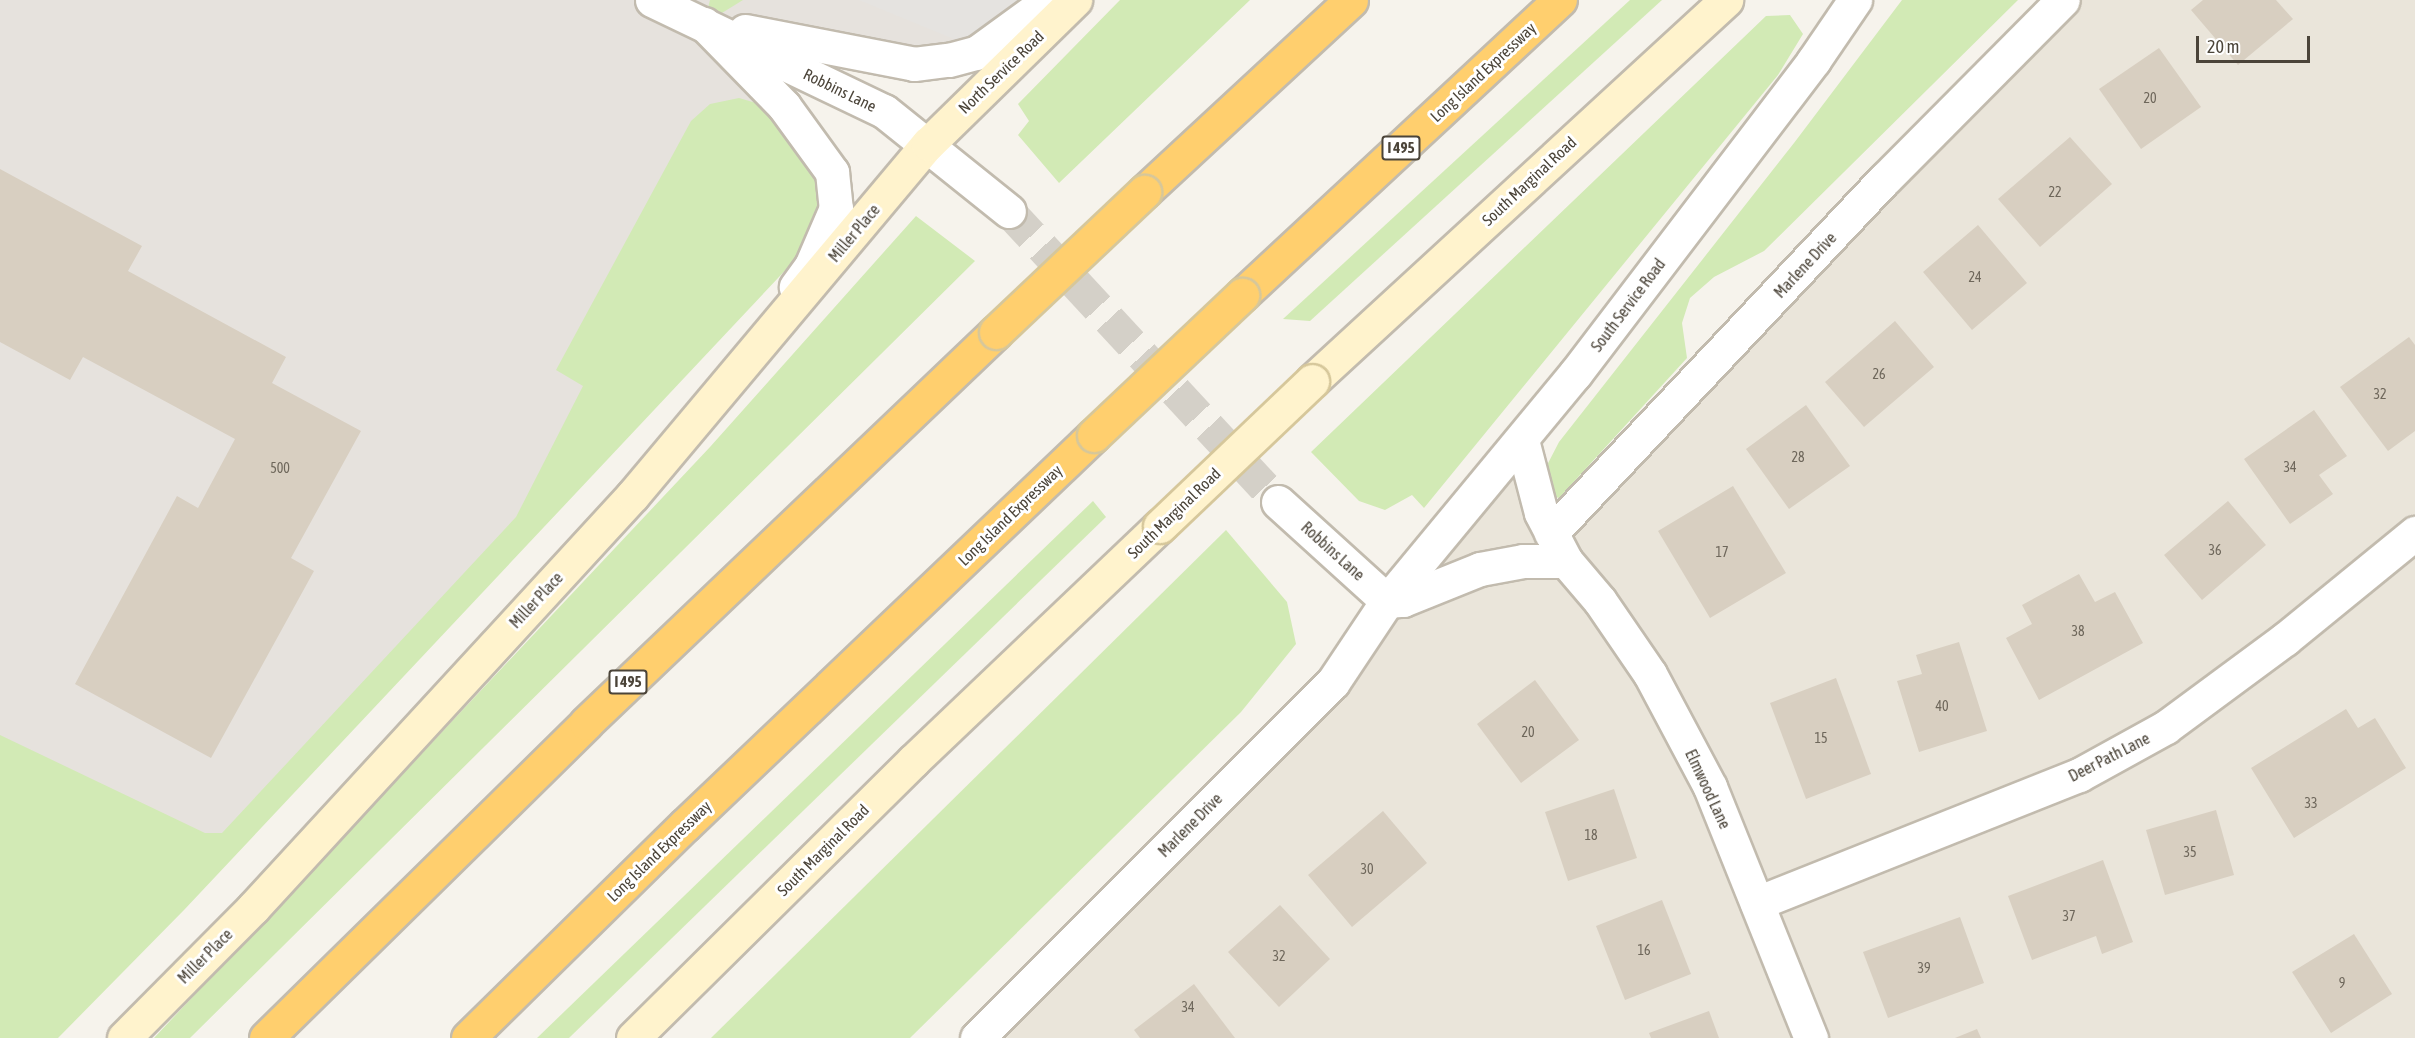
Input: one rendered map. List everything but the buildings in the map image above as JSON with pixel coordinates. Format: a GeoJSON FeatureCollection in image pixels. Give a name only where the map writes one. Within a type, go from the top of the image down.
{"type":"FeatureCollection","features":[{"type":"Feature","properties":{"kind":"highway"},"geometry":{"type":"LineString","coordinates":[[1285,61],[1322,0]]}},
{"type":"Feature","properties":{"kind":"highway","name":"I 495"},"geometry":{"type":"LineString","coordinates":[[266,1038],[586,723],[1144,192],[1351,0]]}},
{"type":"Feature","properties":{"kind":"highway","name":"Long Island Expressway"},"geometry":{"type":"LineString","coordinates":[[468,1038],[693,817],[1094,435],[1560,0]]}},
{"type":"Feature","properties":{"kind":"main road","name":"North Service Road"},"geometry":{"type":"LineString","coordinates":[[928,144],[1075,0]]}},
{"type":"Feature","properties":{"kind":"main road","name":"South Marginal Road"},"geometry":{"type":"LineString","coordinates":[[633,1038],[914,760],[1312,381],[1725,0]]}},
{"type":"Feature","properties":{"kind":"main road","name":"Miller Place"},"geometry":{"type":"LineString","coordinates":[[124,1038],[253,908],[633,495],[928,144]]}},
{"type":"Feature","properties":{"kind":"street","name":"Robbins Lane"},"geometry":{"type":"LineString","coordinates":[[652,0],[884,111],[1009,211]]}},
{"type":"Feature","properties":{"kind":"street"},"geometry":{"type":"LineString","coordinates":[[704,24],[914,64],[976,53],[1049,0]]}},
{"type":"Feature","properties":{"kind":"street","name":"South Service Road"},"geometry":{"type":"LineString","coordinates":[[1387,601],[1522,440],[1814,60],[1855,0]]}},
{"type":"Feature","properties":{"kind":"street","name":"Marlene Drive"},"geometry":{"type":"LineString","coordinates":[[1551,533],[1712,366],[1885,179],[2063,0]]}},
{"type":"Feature","properties":{"kind":"street"},"geometry":{"type":"LineString","coordinates":[[704,24],[808,134],[832,172],[836,208],[811,266],[724,387]]}},
{"type":"Feature","properties":{"kind":"street","name":"Elmwood Lane"},"geometry":{"type":"LineString","coordinates":[[1522,440],[1541,513],[1566,561],[1600,601],[1650,674],[1710,787],[1810,1038]]}},
{"type":"Feature","properties":{"kind":"street","name":"Robbins Lane"},"geometry":{"type":"LineString","coordinates":[[1278,502],[1387,601]]}},
{"type":"Feature","properties":{"kind":"street","name":"Deer Path Lane"},"geometry":{"type":"LineString","coordinates":[[1757,903],[2079,775],[2166,728],[2285,639],[2415,533]]}},
{"type":"Feature","properties":{"kind":"street"},"geometry":{"type":"LineString","coordinates":[[1387,601],[1403,600],[1479,569],[1523,561],[1566,561]]}},
{"type":"Feature","properties":{"kind":"street","name":"Marlene Drive"},"geometry":{"type":"LineString","coordinates":[[977,1038],[1333,682],[1387,601]]}},
{"type":"Feature","properties":{"kind":"shaded area"},"geometry":{"type":"Polygon","coordinates":[[[0,0],[1071,0],[902,67],[657,3],[784,125],[812,222],[226,864],[0,776],[0,0]]]}},
{"type":"Feature","properties":{"kind":"shaded area"},"geometry":{"type":"Polygon","coordinates":[[[859,0],[1067,0],[1000,58],[859,0]]]}},
{"type":"Feature","properties":{"kind":"shaded area"},"geometry":{"type":"Polygon","coordinates":[[[2063,0],[2415,0],[2415,1038],[977,1038],[1333,682],[1522,440],[1551,532],[2063,0]]]}},
{"type":"Feature","properties":{"kind":"green space"},"geometry":{"type":"Polygon","coordinates":[[[710,0],[743,0],[704,24],[710,0]]]}},
{"type":"Feature","properties":{"kind":"green space"},"geometry":{"type":"Polygon","coordinates":[[[1120,0],[1250,0],[1059,183],[1018,135],[1029,121],[1018,104],[1120,0]]]}},
{"type":"Feature","properties":{"kind":"green space"},"geometry":{"type":"Polygon","coordinates":[[[1630,0],[1662,0],[1310,321],[1283,319],[1630,0]]]}},
{"type":"Feature","properties":{"kind":"green space"},"geometry":{"type":"Polygon","coordinates":[[[1902,0],[2018,0],[1764,251],[1714,277],[1690,298],[1682,323],[1687,358],[1559,498],[1546,495],[1544,471],[1559,442],[1794,143],[1902,0]]]}},
{"type":"Feature","properties":{"kind":"green space"},"geometry":{"type":"Polygon","coordinates":[[[1790,15],[1803,34],[1778,75],[1424,508],[1412,495],[1385,510],[1359,501],[1311,452],[1766,16],[1790,15]]]}},
{"type":"Feature","properties":{"kind":"green space"},"geometry":{"type":"Polygon","coordinates":[[[739,98],[763,105],[824,185],[821,220],[795,260],[184,910],[58,1038],[0,1038],[0,735],[205,833],[222,833],[516,517],[583,386],[556,370],[691,121],[710,104],[739,98]]]}},
{"type":"Feature","properties":{"kind":"green space"},"geometry":{"type":"Polygon","coordinates":[[[916,216],[975,261],[190,1038],[154,1038],[710,447],[916,216]]]}},
{"type":"Feature","properties":{"kind":"green space"},"geometry":{"type":"Polygon","coordinates":[[[1093,501],[1106,517],[569,1038],[537,1038],[1093,501]]]}},
{"type":"Feature","properties":{"kind":"green space"},"geometry":{"type":"Polygon","coordinates":[[[1226,530],[1287,602],[1296,644],[1241,712],[910,1038],[711,1038],[1226,530]]]}},
{"type":"Feature","properties":{"kind":"tunnel"},"geometry":{"type":"LineString","coordinates":[[1009,211],[1278,502]]}}]}
